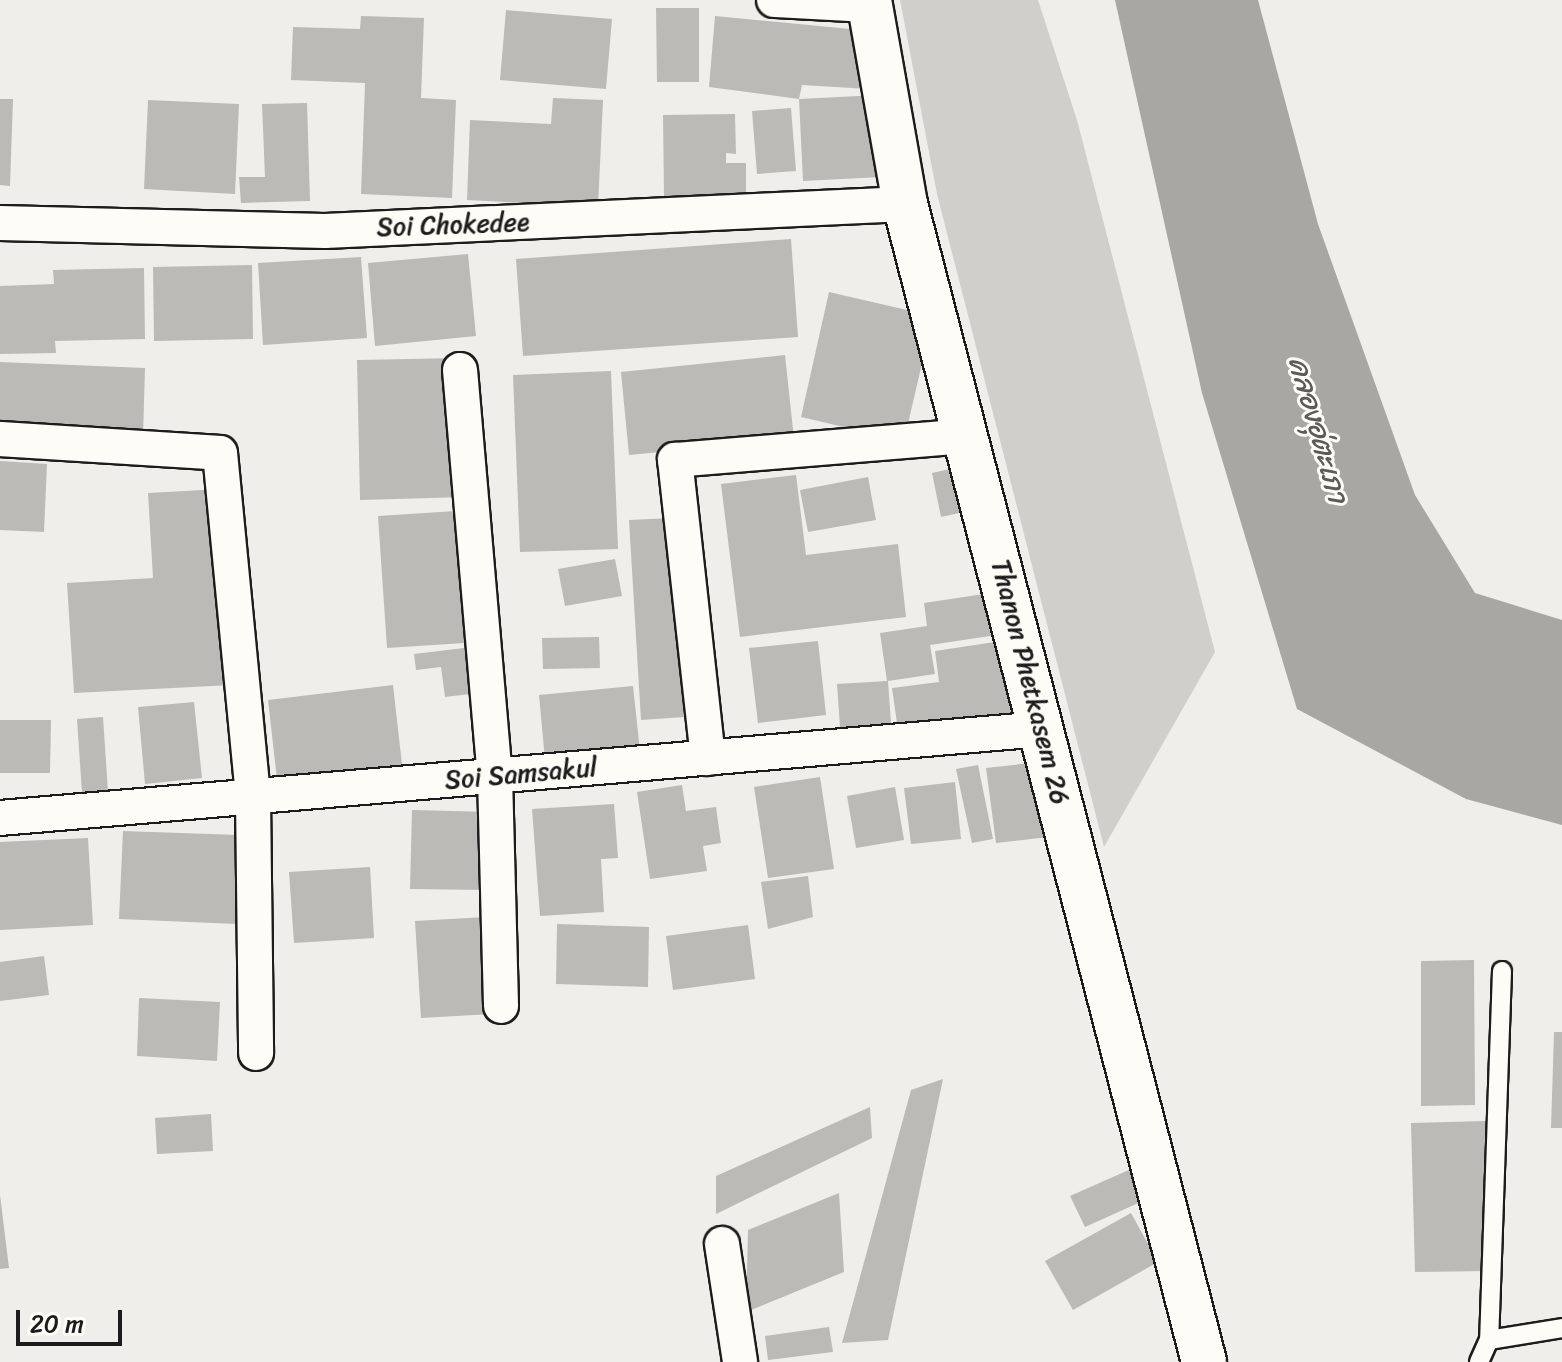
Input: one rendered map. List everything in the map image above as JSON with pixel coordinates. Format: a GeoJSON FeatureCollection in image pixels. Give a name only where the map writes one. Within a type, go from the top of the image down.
{"type":"FeatureCollection","features":[{"type":"Feature","properties":{"kind":"street"},"geometry":{"type":"LineString","coordinates":[[774,0],[870,3]]}},
{"type":"Feature","properties":{"kind":"street","name":"Thanon Phetkasem 26"},"geometry":{"type":"LineString","coordinates":[[870,3],[905,204],[1204,1362]]}},
{"type":"Feature","properties":{"kind":"street","name":"Soi Chokedee"},"geometry":{"type":"LineString","coordinates":[[0,223],[325,231],[905,204]]}},
{"type":"Feature","properties":{"kind":"street"},"geometry":{"type":"LineString","coordinates":[[460,370],[495,776],[501,1006]]}},
{"type":"Feature","properties":{"kind":"street"},"geometry":{"type":"LineString","coordinates":[[708,758],[675,460],[967,436]]}},
{"type":"Feature","properties":{"kind":"street"},"geometry":{"type":"LineString","coordinates":[[0,439],[220,453],[253,798],[256,1053]]}},
{"type":"Feature","properties":{"kind":"street","name":"Soi Samsakul"},"geometry":{"type":"LineString","coordinates":[[0,818],[1042,729]]}},
{"type":"Feature","properties":{"kind":"street"},"geometry":{"type":"LineString","coordinates":[[722,1244],[740,1362]]}},
{"type":"Feature","properties":{"kind":"lane"},"geometry":{"type":"LineString","coordinates":[[1479,1362],[1489,1340],[1502,971]]}},
{"type":"Feature","properties":{"kind":"lane"},"geometry":{"type":"LineString","coordinates":[[1489,1340],[1562,1328]]}},
{"type":"Feature","properties":{"kind":"shaded area"},"geometry":{"type":"Polygon","coordinates":[[[900,0],[1038,0],[1077,120],[1215,652],[1104,847],[937,194],[900,0]]]}},
{"type":"Feature","properties":{"kind":"water","name":"คลองอุ่ตะเภา"},"geometry":{"type":"Polygon","coordinates":[[[1115,0],[1258,0],[1318,224],[1415,495],[1475,593],[1562,620],[1562,825],[1466,799],[1297,709],[1202,393],[1115,0]]]}},
{"type":"Feature","properties":{"kind":"building"},"geometry":{"type":"Polygon","coordinates":[[[656,8],[699,8],[699,82],[657,82],[656,8]]]}},
{"type":"Feature","properties":{"kind":"building"},"geometry":{"type":"Polygon","coordinates":[[[506,10],[612,19],[606,89],[500,80],[506,10]]]}},
{"type":"Feature","properties":{"kind":"building"},"geometry":{"type":"Polygon","coordinates":[[[361,16],[424,18],[421,98],[456,100],[452,198],[361,194],[365,83],[291,80],[293,27],[360,29],[361,16]]]}},
{"type":"Feature","properties":{"kind":"building"},"geometry":{"type":"Polygon","coordinates":[[[715,16],[871,31],[868,89],[802,85],[799,99],[709,87],[715,16]]]}},
{"type":"Feature","properties":{"kind":"building"},"geometry":{"type":"Polygon","coordinates":[[[878,95],[881,177],[803,181],[799,99],[878,95]]]}},
{"type":"Feature","properties":{"kind":"building"},"geometry":{"type":"Polygon","coordinates":[[[553,98],[603,100],[598,207],[467,200],[470,120],[551,124],[553,98]]]}},
{"type":"Feature","properties":{"kind":"building"},"geometry":{"type":"Polygon","coordinates":[[[0,99],[13,99],[10,186],[0,185],[0,99]]]}},
{"type":"Feature","properties":{"kind":"building"},"geometry":{"type":"Polygon","coordinates":[[[148,100],[239,104],[235,194],[144,189],[148,100]]]}},
{"type":"Feature","properties":{"kind":"building"},"geometry":{"type":"Polygon","coordinates":[[[307,103],[310,201],[241,203],[239,177],[265,177],[262,104],[307,103]]]}},
{"type":"Feature","properties":{"kind":"building"},"geometry":{"type":"Polygon","coordinates":[[[791,108],[796,171],[757,174],[752,111],[791,108]]]}},
{"type":"Feature","properties":{"kind":"building"},"geometry":{"type":"Polygon","coordinates":[[[735,114],[736,154],[726,153],[726,163],[746,163],[746,197],[664,197],[663,115],[735,114]]]}},
{"type":"Feature","properties":{"kind":"building"},"geometry":{"type":"Polygon","coordinates":[[[791,239],[798,337],[523,356],[516,259],[791,239]]]}},
{"type":"Feature","properties":{"kind":"building"},"geometry":{"type":"Polygon","coordinates":[[[468,254],[476,336],[375,346],[368,263],[468,254]]]}},
{"type":"Feature","properties":{"kind":"building"},"geometry":{"type":"Polygon","coordinates":[[[361,257],[367,338],[263,345],[258,263],[361,257]]]}},
{"type":"Feature","properties":{"kind":"building"},"geometry":{"type":"Polygon","coordinates":[[[252,265],[253,339],[154,341],[153,267],[252,265]]]}},
{"type":"Feature","properties":{"kind":"building"},"geometry":{"type":"Polygon","coordinates":[[[144,268],[145,339],[55,341],[56,353],[0,354],[0,286],[54,284],[53,270],[144,268]]]}},
{"type":"Feature","properties":{"kind":"building"},"geometry":{"type":"Polygon","coordinates":[[[829,292],[933,316],[904,441],[801,417],[829,292]]]}},
{"type":"Feature","properties":{"kind":"building"},"geometry":{"type":"Polygon","coordinates":[[[785,355],[794,439],[629,455],[621,372],[785,355]]]}},
{"type":"Feature","properties":{"kind":"building"},"geometry":{"type":"Polygon","coordinates":[[[461,358],[465,497],[360,500],[357,360],[461,358]]]}},
{"type":"Feature","properties":{"kind":"building"},"geometry":{"type":"Polygon","coordinates":[[[0,362],[145,368],[143,437],[0,431],[0,362]]]}},
{"type":"Feature","properties":{"kind":"building"},"geometry":{"type":"Polygon","coordinates":[[[611,371],[618,549],[520,552],[513,375],[611,371]]]}},
{"type":"Feature","properties":{"kind":"building"},"geometry":{"type":"Polygon","coordinates":[[[0,461],[47,464],[44,532],[0,530],[0,461]]]}},
{"type":"Feature","properties":{"kind":"building"},"geometry":{"type":"Polygon","coordinates":[[[964,466],[973,510],[941,517],[932,473],[964,466]]]}},
{"type":"Feature","properties":{"kind":"building"},"geometry":{"type":"Polygon","coordinates":[[[796,475],[806,555],[898,544],[906,617],[740,637],[721,484],[796,475]]]}},
{"type":"Feature","properties":{"kind":"building"},"geometry":{"type":"Polygon","coordinates":[[[868,477],[876,520],[808,532],[800,490],[868,477]]]}},
{"type":"Feature","properties":{"kind":"building"},"geometry":{"type":"Polygon","coordinates":[[[222,489],[232,685],[74,693],[67,583],[153,578],[148,493],[222,489]]]}},
{"type":"Feature","properties":{"kind":"building"},"geometry":{"type":"Polygon","coordinates":[[[471,510],[480,642],[387,648],[378,516],[471,510]]]}},
{"type":"Feature","properties":{"kind":"building"},"geometry":{"type":"Polygon","coordinates":[[[672,518],[684,717],[641,720],[629,520],[672,518]]]}},
{"type":"Feature","properties":{"kind":"building"},"geometry":{"type":"Polygon","coordinates":[[[615,559],[622,596],[565,606],[558,569],[615,559]]]}},
{"type":"Feature","properties":{"kind":"building"},"geometry":{"type":"Polygon","coordinates":[[[997,592],[1003,634],[930,645],[935,674],[888,681],[892,737],[841,741],[837,684],[887,681],[880,633],[927,626],[924,603],[997,592]]]}},
{"type":"Feature","properties":{"kind":"building"},"geometry":{"type":"Polygon","coordinates":[[[599,637],[600,668],[543,669],[542,638],[599,637]]]}},
{"type":"Feature","properties":{"kind":"building"},"geometry":{"type":"Polygon","coordinates":[[[1015,639],[1026,720],[899,737],[892,688],[939,682],[935,651],[1015,639]]]}},
{"type":"Feature","properties":{"kind":"building"},"geometry":{"type":"Polygon","coordinates":[[[818,641],[826,715],[758,723],[749,648],[818,641]]]}},
{"type":"Feature","properties":{"kind":"building"},"geometry":{"type":"Polygon","coordinates":[[[481,646],[487,692],[445,697],[441,667],[416,670],[414,654],[481,646]]]}},
{"type":"Feature","properties":{"kind":"building"},"geometry":{"type":"Polygon","coordinates":[[[393,685],[403,773],[278,788],[268,700],[393,685]]]}},
{"type":"Feature","properties":{"kind":"building"},"geometry":{"type":"Polygon","coordinates":[[[633,686],[640,751],[545,760],[539,695],[633,686]]]}},
{"type":"Feature","properties":{"kind":"building"},"geometry":{"type":"Polygon","coordinates":[[[194,702],[202,778],[145,784],[138,707],[194,702]]]}},
{"type":"Feature","properties":{"kind":"building"},"geometry":{"type":"Polygon","coordinates":[[[103,717],[108,792],[82,793],[77,719],[103,717]]]}},
{"type":"Feature","properties":{"kind":"building"},"geometry":{"type":"Polygon","coordinates":[[[0,720],[51,720],[50,773],[0,773],[0,720]]]}},
{"type":"Feature","properties":{"kind":"building"},"geometry":{"type":"Polygon","coordinates":[[[1048,761],[1057,836],[996,843],[986,768],[1048,761]]]}},
{"type":"Feature","properties":{"kind":"building"},"geometry":{"type":"Polygon","coordinates":[[[978,765],[993,839],[972,843],[956,769],[978,765]]]}},
{"type":"Feature","properties":{"kind":"building"},"geometry":{"type":"Polygon","coordinates":[[[820,777],[834,869],[768,878],[754,787],[820,777]]]}},
{"type":"Feature","properties":{"kind":"building"},"geometry":{"type":"Polygon","coordinates":[[[955,782],[961,839],[911,844],[904,788],[955,782]]]}},
{"type":"Feature","properties":{"kind":"building"},"geometry":{"type":"Polygon","coordinates":[[[682,785],[686,811],[716,807],[721,843],[703,846],[707,871],[650,879],[637,792],[682,785]]]}},
{"type":"Feature","properties":{"kind":"building"},"geometry":{"type":"Polygon","coordinates":[[[895,787],[904,840],[856,848],[847,796],[895,787]]]}},
{"type":"Feature","properties":{"kind":"building"},"geometry":{"type":"Polygon","coordinates":[[[614,804],[618,858],[601,859],[604,912],[540,916],[532,809],[614,804]]]}},
{"type":"Feature","properties":{"kind":"building"},"geometry":{"type":"Polygon","coordinates":[[[412,810],[492,812],[490,890],[410,889],[412,810]]]}},
{"type":"Feature","properties":{"kind":"building"},"geometry":{"type":"Polygon","coordinates":[[[123,831],[239,835],[236,924],[119,919],[123,831]]]}},
{"type":"Feature","properties":{"kind":"building"},"geometry":{"type":"Polygon","coordinates":[[[88,838],[93,925],[0,930],[0,842],[88,838]]]}},
{"type":"Feature","properties":{"kind":"building"},"geometry":{"type":"Polygon","coordinates":[[[370,867],[374,938],[294,943],[289,872],[370,867]]]}},
{"type":"Feature","properties":{"kind":"building"},"geometry":{"type":"Polygon","coordinates":[[[808,876],[813,917],[768,929],[761,882],[808,876]]]}},
{"type":"Feature","properties":{"kind":"building"},"geometry":{"type":"Polygon","coordinates":[[[486,917],[492,1014],[421,1018],[415,921],[486,917]]]}},
{"type":"Feature","properties":{"kind":"building"},"geometry":{"type":"Polygon","coordinates":[[[557,924],[649,927],[648,987],[556,984],[557,924]]]}},
{"type":"Feature","properties":{"kind":"building"},"geometry":{"type":"Polygon","coordinates":[[[748,925],[755,979],[673,990],[666,936],[748,925]]]}},
{"type":"Feature","properties":{"kind":"building"},"geometry":{"type":"Polygon","coordinates":[[[44,956],[49,995],[0,1001],[0,962],[44,956]]]}},
{"type":"Feature","properties":{"kind":"building"},"geometry":{"type":"Polygon","coordinates":[[[1474,960],[1475,1105],[1421,1106],[1421,961],[1474,960]]]}},
{"type":"Feature","properties":{"kind":"building"},"geometry":{"type":"Polygon","coordinates":[[[139,998],[220,1002],[217,1061],[137,1056],[139,998]]]}},
{"type":"Feature","properties":{"kind":"building"},"geometry":{"type":"Polygon","coordinates":[[[1554,1032],[1562,1032],[1562,1128],[1551,1128],[1554,1032]]]}},
{"type":"Feature","properties":{"kind":"building"},"geometry":{"type":"Polygon","coordinates":[[[943,1079],[888,1340],[842,1343],[911,1090],[943,1079]]]}},
{"type":"Feature","properties":{"kind":"building"},"geometry":{"type":"Polygon","coordinates":[[[870,1107],[872,1138],[716,1214],[716,1176],[870,1107]]]}},
{"type":"Feature","properties":{"kind":"building"},"geometry":{"type":"Polygon","coordinates":[[[211,1114],[213,1151],[157,1154],[155,1118],[211,1114]]]}},
{"type":"Feature","properties":{"kind":"building"},"geometry":{"type":"Polygon","coordinates":[[[1486,1121],[1489,1271],[1415,1272],[1411,1123],[1486,1121]]]}},
{"type":"Feature","properties":{"kind":"building"},"geometry":{"type":"Polygon","coordinates":[[[1140,1165],[1154,1196],[1085,1227],[1070,1196],[1140,1165]]]}},
{"type":"Feature","properties":{"kind":"building"},"geometry":{"type":"Polygon","coordinates":[[[839,1193],[844,1272],[746,1312],[748,1230],[839,1193]]]}},
{"type":"Feature","properties":{"kind":"building"},"geometry":{"type":"Polygon","coordinates":[[[0,1195],[9,1268],[0,1269],[0,1195]]]}},
{"type":"Feature","properties":{"kind":"building"},"geometry":{"type":"Polygon","coordinates":[[[1131,1213],[1158,1262],[1073,1310],[1045,1261],[1131,1213]]]}},
{"type":"Feature","properties":{"kind":"building"},"geometry":{"type":"Polygon","coordinates":[[[829,1327],[833,1352],[768,1360],[765,1336],[829,1327]]]}}]}
